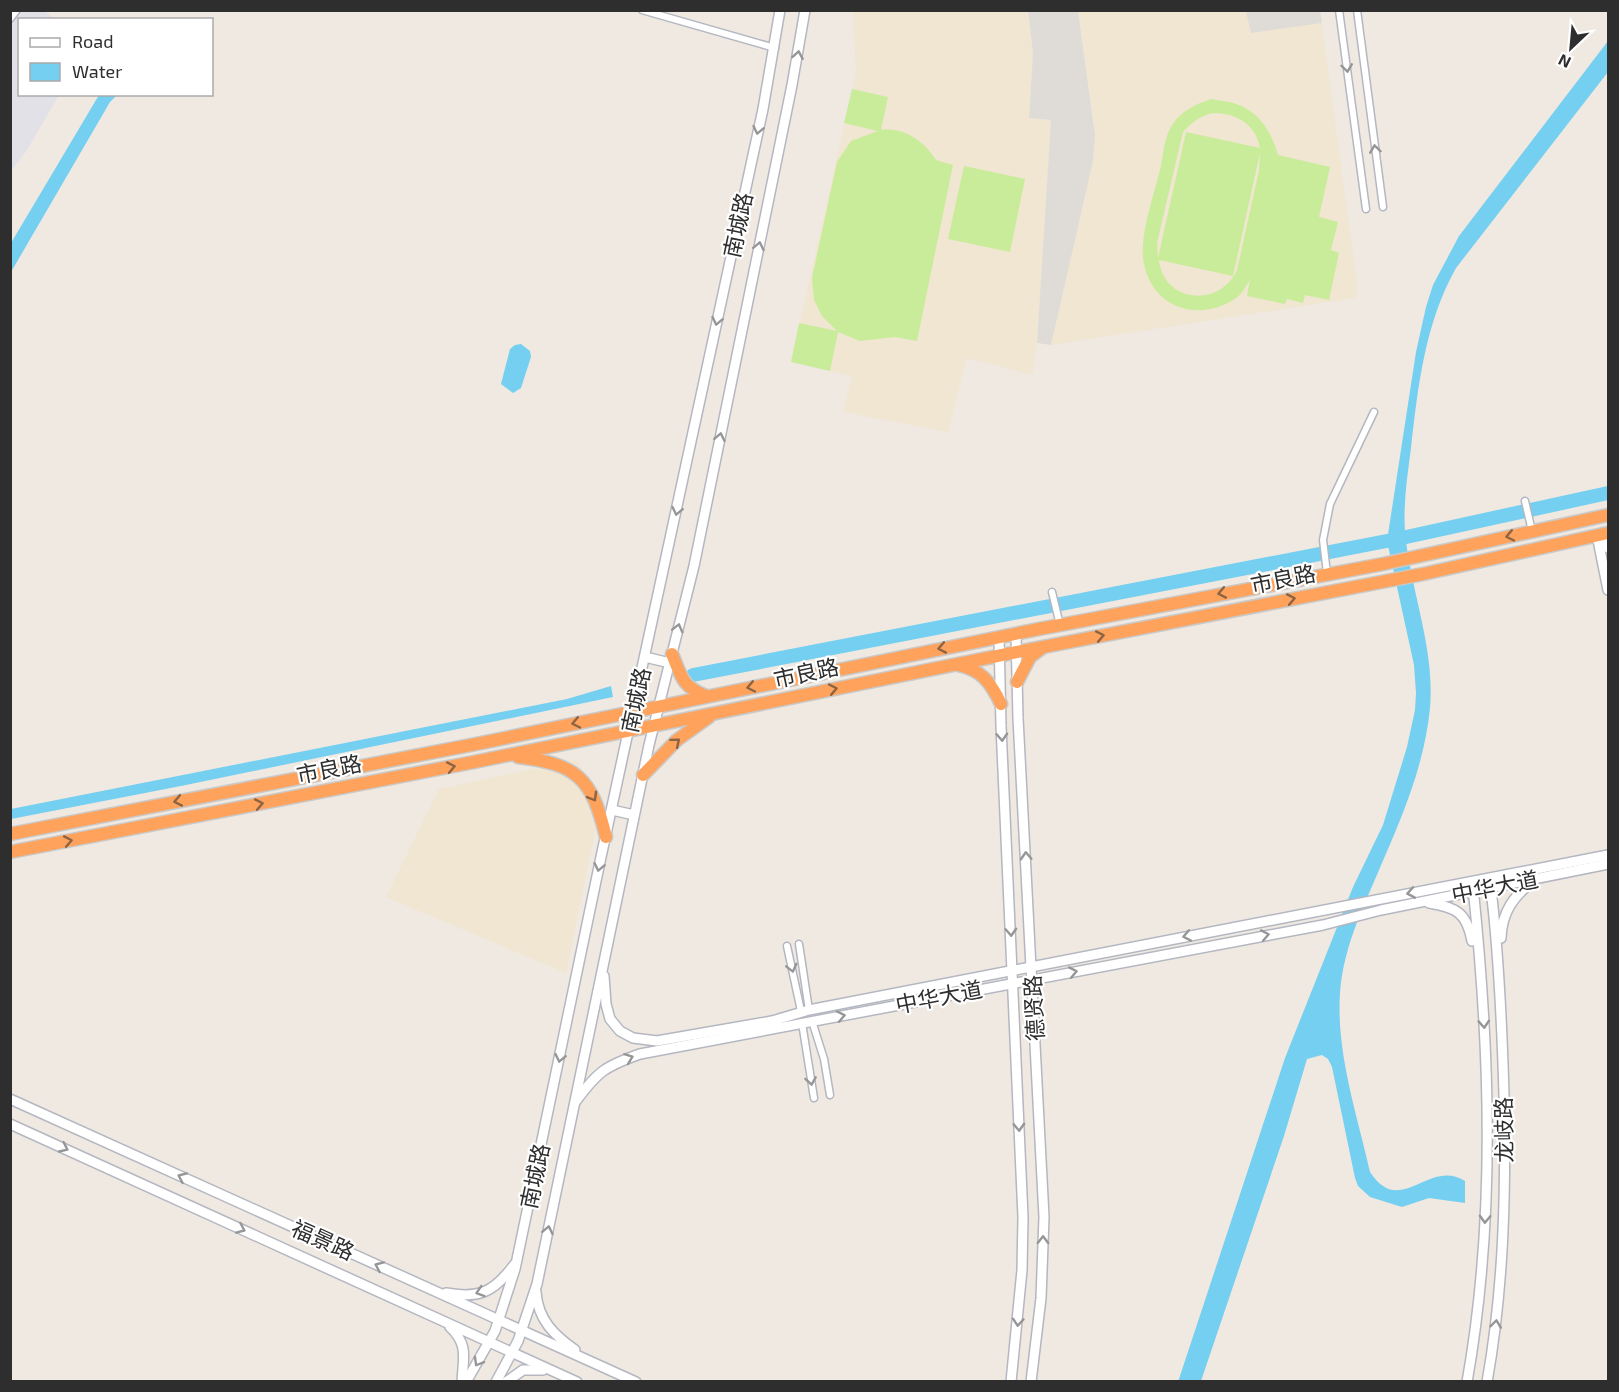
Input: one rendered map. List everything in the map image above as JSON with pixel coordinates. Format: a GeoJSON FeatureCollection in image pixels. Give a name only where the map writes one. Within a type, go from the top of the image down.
{"type":"FeatureCollection","features":[{"type":"Feature","properties":{"kind":"highway","name":"市良路"},"geometry":{"type":"LineString","coordinates":[[10,834],[1016,634],[1059,621],[1327,569],[1383,564],[1531,527],[1608,515]]}},
{"type":"Feature","properties":{"kind":"highway","name":"市良路"},"geometry":{"type":"LineString","coordinates":[[10,852],[507,756],[1000,655],[1423,574],[1604,534]]}},
{"type":"Feature","properties":{"kind":"highway"},"geometry":{"type":"LineString","coordinates":[[1017,682],[1030,657],[1043,647]]}},
{"type":"Feature","properties":{"kind":"highway"},"geometry":{"type":"LineString","coordinates":[[671,659],[690,690],[706,696]]}},
{"type":"Feature","properties":{"kind":"highway"},"geometry":{"type":"LineString","coordinates":[[954,665],[969,668],[987,678],[1001,704]]}},
{"type":"Feature","properties":{"kind":"highway"},"geometry":{"type":"LineString","coordinates":[[643,775],[677,740],[714,713]]}},
{"type":"Feature","properties":{"kind":"highway"},"geometry":{"type":"LineString","coordinates":[[507,756],[547,761],[572,771],[596,800],[606,837]]}},
{"type":"Feature","properties":{"kind":"street"},"geometry":{"type":"LineString","coordinates":[[10,19],[17,10]]}},
{"type":"Feature","properties":{"kind":"street"},"geometry":{"type":"LineString","coordinates":[[642,10],[774,48]]}},
{"type":"Feature","properties":{"kind":"street","name":"南城路"},"geometry":{"type":"LineString","coordinates":[[464,1382],[489,1342],[499,1320],[517,1262],[774,48],[780,10]]}},
{"type":"Feature","properties":{"kind":"street","name":"南城路"},"geometry":{"type":"LineString","coordinates":[[496,1382],[522,1331],[536,1287],[634,815],[694,566],[792,85],[805,10]]}},
{"type":"Feature","properties":{"kind":"street"},"geometry":{"type":"LineString","coordinates":[[1339,10],[1366,209]]}},
{"type":"Feature","properties":{"kind":"street"},"geometry":{"type":"LineString","coordinates":[[1357,10],[1383,207]]}},
{"type":"Feature","properties":{"kind":"street"},"geometry":{"type":"LineString","coordinates":[[1327,569],[1323,540],[1330,504],[1374,412]]}},
{"type":"Feature","properties":{"kind":"street"},"geometry":{"type":"LineString","coordinates":[[1525,501],[1531,527]]}},
{"type":"Feature","properties":{"kind":"street"},"geometry":{"type":"LineString","coordinates":[[1604,534],[1608,548]]}},
{"type":"Feature","properties":{"kind":"street"},"geometry":{"type":"LineString","coordinates":[[1604,534],[1608,590]]}},
{"type":"Feature","properties":{"kind":"street"},"geometry":{"type":"LineString","coordinates":[[1052,592],[1059,621]]}},
{"type":"Feature","properties":{"kind":"street","name":"德贤路"},"geometry":{"type":"LineString","coordinates":[[1016,634],[1018,730],[1044,1226],[1041,1298],[1031,1382]]}},
{"type":"Feature","properties":{"kind":"street","name":"德贤路"},"geometry":{"type":"LineString","coordinates":[[999,637],[1023,1217],[1020,1296],[1011,1382]]}},
{"type":"Feature","properties":{"kind":"street"},"geometry":{"type":"LineString","coordinates":[[645,657],[671,659]]}},
{"type":"Feature","properties":{"kind":"street"},"geometry":{"type":"LineString","coordinates":[[612,810],[634,815]]}},
{"type":"Feature","properties":{"kind":"street","name":"中华大道"},"geometry":{"type":"LineString","coordinates":[[603,964],[606,1004],[610,1019],[620,1031],[633,1038],[658,1045],[807,1022],[1323,925],[1608,855]]}},
{"type":"Feature","properties":{"kind":"street","name":"中华大道"},"geometry":{"type":"LineString","coordinates":[[1491,883],[1536,878],[1608,864]]}},
{"type":"Feature","properties":{"kind":"street"},"geometry":{"type":"LineString","coordinates":[[1500,988],[1503,920],[1516,896],[1536,878]]}},
{"type":"Feature","properties":{"kind":"street","name":"龙岐路"},"geometry":{"type":"LineString","coordinates":[[1487,1382],[1497,1310],[1504,1216],[1505,1130],[1500,988],[1491,883]]}},
{"type":"Feature","properties":{"kind":"street","name":"中华大道"},"geometry":{"type":"LineString","coordinates":[[574,1104],[598,1073],[658,1045],[772,1021],[805,1011],[1388,896],[1473,887]]}},
{"type":"Feature","properties":{"kind":"street","name":"龙岐路"},"geometry":{"type":"LineString","coordinates":[[1467,1382],[1478,1308],[1485,1215],[1487,1124],[1484,1025],[1473,887]]}},
{"type":"Feature","properties":{"kind":"street"},"geometry":{"type":"LineString","coordinates":[[1420,902],[1450,907],[1464,917],[1469,925],[1481,985]]}},
{"type":"Feature","properties":{"kind":"street"},"geometry":{"type":"LineString","coordinates":[[800,944],[805,1011]]}},
{"type":"Feature","properties":{"kind":"street"},"geometry":{"type":"LineString","coordinates":[[787,946],[805,1011]]}},
{"type":"Feature","properties":{"kind":"street"},"geometry":{"type":"LineString","coordinates":[[977,977],[979,989]]}},
{"type":"Feature","properties":{"kind":"street"},"geometry":{"type":"LineString","coordinates":[[807,1022],[824,1059],[830,1095]]}},
{"type":"Feature","properties":{"kind":"street"},"geometry":{"type":"LineString","coordinates":[[807,1022],[814,1098]]}},
{"type":"Feature","properties":{"kind":"street","name":"福景路"},"geometry":{"type":"LineString","coordinates":[[10,1099],[636,1382]]}},
{"type":"Feature","properties":{"kind":"street","name":"福景路"},"geometry":{"type":"LineString","coordinates":[[10,1124],[577,1382]]}},
{"type":"Feature","properties":{"kind":"street"},"geometry":{"type":"LineString","coordinates":[[432,1290],[464,1296],[481,1294],[502,1280],[517,1262]]}},
{"type":"Feature","properties":{"kind":"street"},"geometry":{"type":"LineString","coordinates":[[536,1287],[540,1312],[551,1331],[594,1363]]}},
{"type":"Feature","properties":{"kind":"street"},"geometry":{"type":"LineString","coordinates":[[433,1317],[451,1328],[461,1340],[464,1347],[464,1382]]}},
{"type":"Feature","properties":{"kind":"street"},"geometry":{"type":"LineString","coordinates":[[506,1382],[523,1370],[552,1371]]}},
{"type":"Feature","properties":{"kind":"shaded area"},"geometry":{"type":"Polygon","coordinates":[[[10,11],[44,11],[54,18],[18,18],[18,96],[58,96],[27,150],[11,171],[10,11]]]}},
{"type":"Feature","properties":{"kind":"shaded area"},"geometry":{"type":"Polygon","coordinates":[[[853,11],[1028,11],[1033,53],[1029,118],[1051,120],[1037,343],[1032,375],[967,358],[948,432],[843,412],[852,376],[791,362],[856,72],[853,11]]]}},
{"type":"Feature","properties":{"kind":"shaded area"},"geometry":{"type":"Polygon","coordinates":[[[1028,11],[1078,11],[1095,135],[1093,161],[1051,345],[1037,343],[1051,120],[1029,118],[1033,53],[1028,11]]]}},
{"type":"Feature","properties":{"kind":"shaded area"},"geometry":{"type":"Polygon","coordinates":[[[1078,11],[1320,11],[1358,291],[1355,298],[1051,345],[1094,153],[1095,135],[1078,11]]]}},
{"type":"Feature","properties":{"kind":"shaded area"},"geometry":{"type":"Polygon","coordinates":[[[1246,11],[1320,11],[1322,23],[1251,33],[1246,11]]]}},
{"type":"Feature","properties":{"kind":"shaded area"},"geometry":{"type":"Polygon","coordinates":[[[577,760],[601,801],[566,973],[386,897],[439,789],[577,760]]]}},
{"type":"Feature","properties":{"kind":"green space"},"geometry":{"type":"Polygon","coordinates":[[[852,89],[888,97],[881,130],[905,133],[926,147],[936,160],[953,165],[917,341],[895,337],[860,341],[838,332],[830,371],[791,362],[799,323],[837,331],[822,316],[814,300],[812,278],[837,162],[851,141],[878,131],[844,123],[852,89]]]}},
{"type":"Feature","properties":{"kind":"green space"},"geometry":{"type":"Polygon","coordinates":[[[1212,99],[1244,107],[1258,117],[1268,131],[1278,155],[1330,167],[1319,217],[1338,222],[1331,250],[1339,253],[1329,300],[1305,295],[1303,303],[1287,299],[1285,304],[1247,296],[1250,280],[1238,296],[1222,306],[1208,310],[1193,310],[1168,301],[1157,292],[1149,279],[1144,264],[1143,242],[1166,139],[1172,125],[1182,114],[1212,99]],[[1208,114],[1196,120],[1183,132],[1157,243],[1158,258],[1186,132],[1260,148],[1254,132],[1244,121],[1229,115],[1208,114]],[[1260,153],[1233,276],[1237,270],[1259,170],[1260,153]],[[1159,260],[1163,274],[1170,285],[1181,292],[1205,295],[1218,291],[1233,276],[1159,260]]]}},
{"type":"Feature","properties":{"kind":"green space"},"geometry":{"type":"Polygon","coordinates":[[[964,166],[1025,179],[1010,252],[948,239],[964,166]]]}},
{"type":"Feature","properties":{"kind":"water"},"geometry":{"type":"Polygon","coordinates":[[[1608,41],[1608,72],[1456,268],[1445,289],[1430,333],[1417,401],[1405,506],[1409,562],[1429,666],[1431,687],[1427,730],[1410,794],[1348,948],[1340,993],[1344,1061],[1370,1172],[1381,1185],[1393,1190],[1415,1186],[1439,1176],[1452,1176],[1465,1181],[1465,1203],[1429,1198],[1402,1207],[1370,1197],[1358,1186],[1355,1178],[1332,1067],[1328,1059],[1322,1055],[1307,1059],[1284,1136],[1201,1381],[1178,1382],[1285,1058],[1353,887],[1383,825],[1407,747],[1415,710],[1414,665],[1387,541],[1416,352],[1433,285],[1459,236],[1608,41]]]}},
{"type":"Feature","properties":{"kind":"water"},"geometry":{"type":"Polygon","coordinates":[[[98,96],[116,96],[110,102],[11,272],[11,243],[98,96]]]}},
{"type":"Feature","properties":{"kind":"water"},"geometry":{"type":"Polygon","coordinates":[[[521,344],[530,351],[531,357],[521,388],[513,393],[501,384],[510,349],[521,344]]]}},
{"type":"Feature","properties":{"kind":"water"},"geometry":{"type":"Polygon","coordinates":[[[611,686],[613,697],[11,819],[11,809],[567,699],[611,686]]]}},
{"type":"Feature","properties":{"kind":"waterway"},"geometry":{"type":"LineString","coordinates":[[693,675],[1397,539],[1608,493]]}}]}
